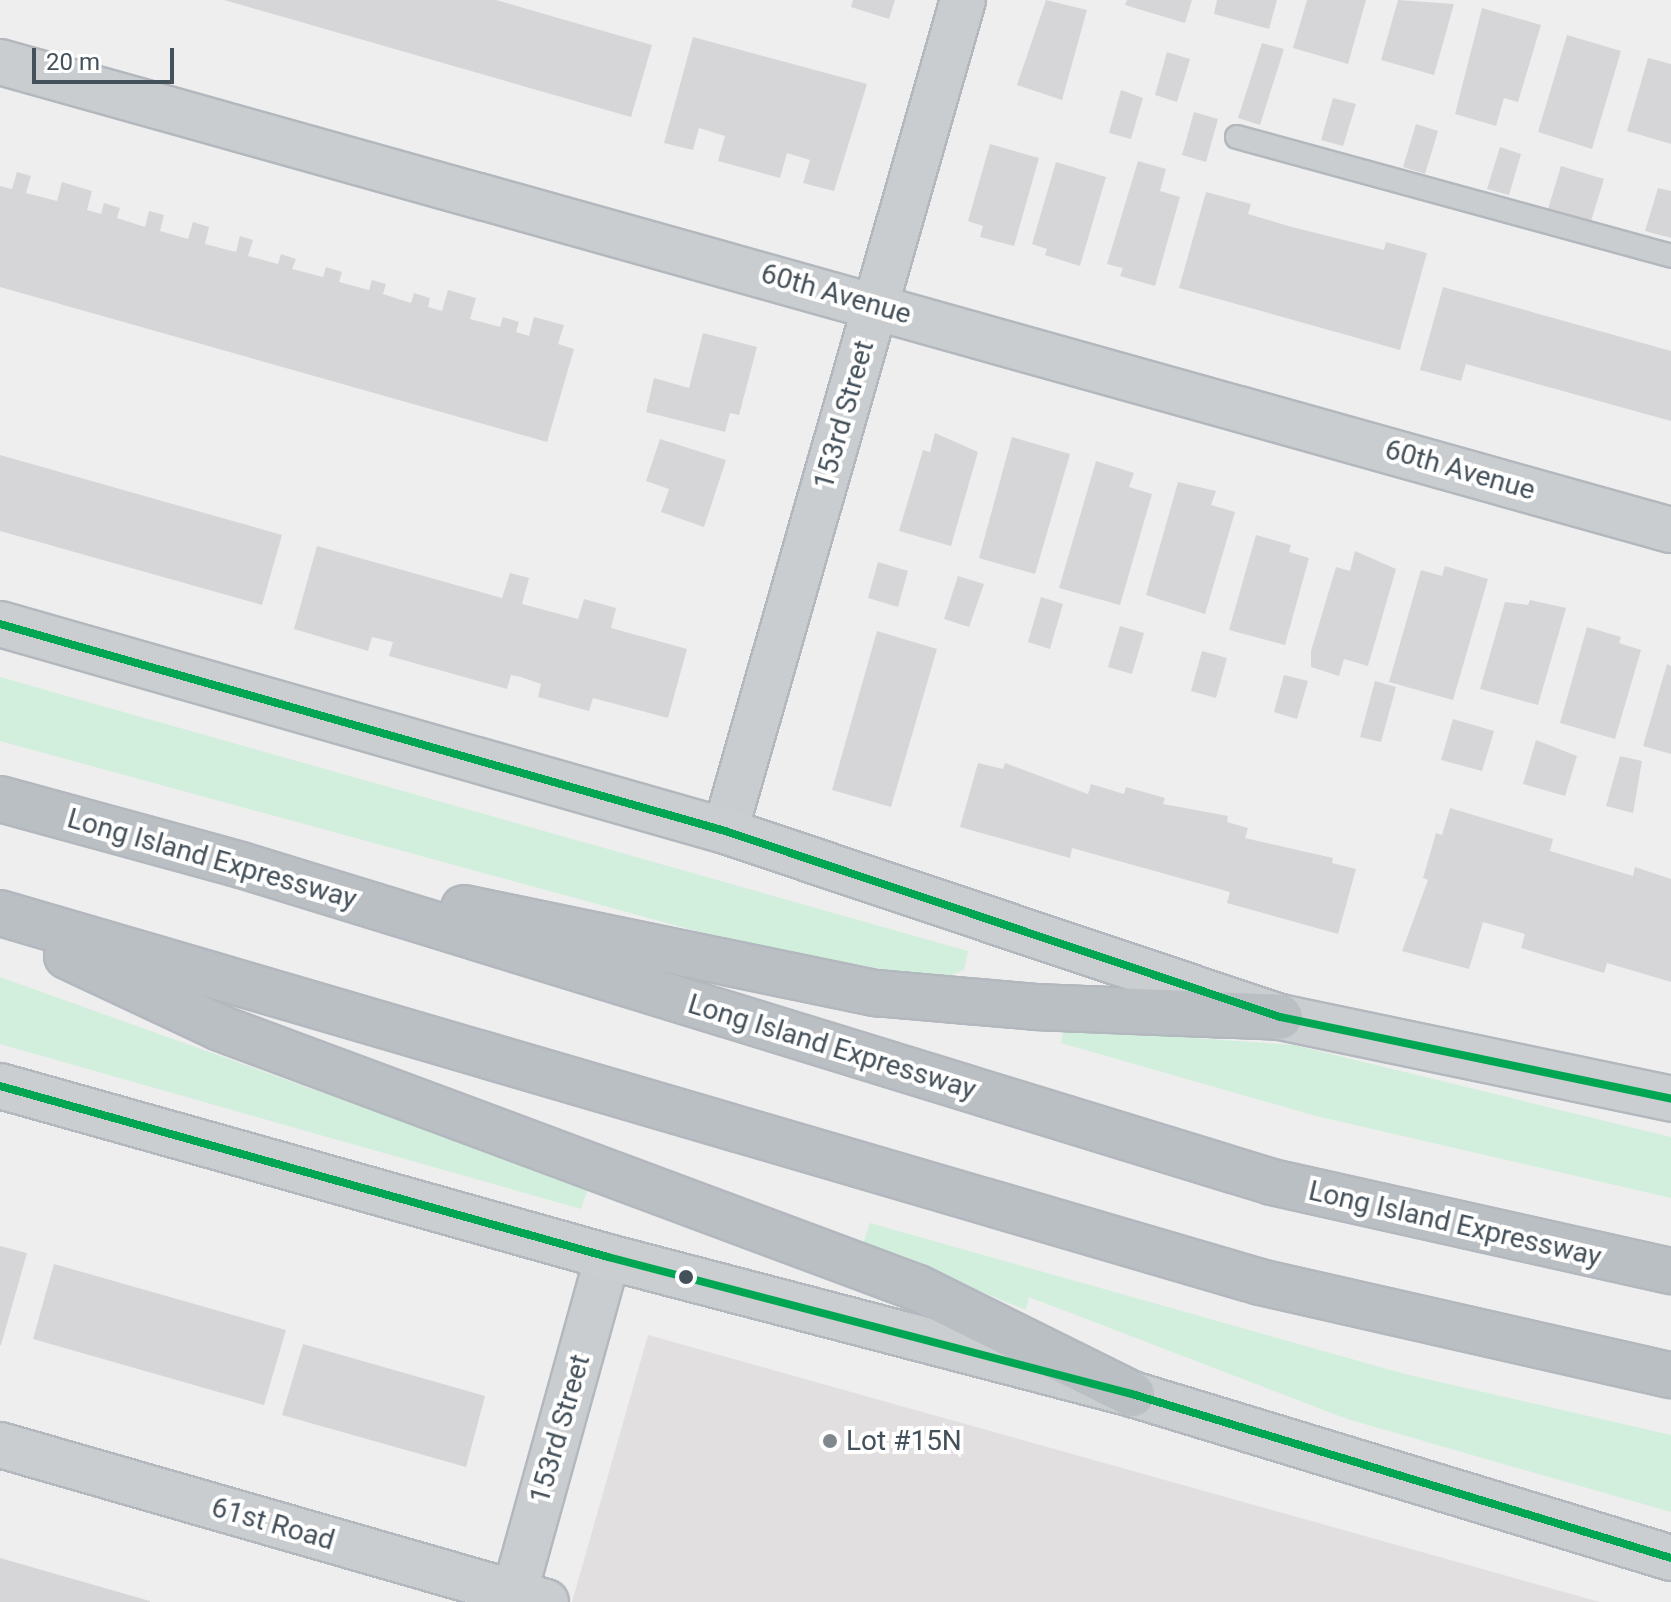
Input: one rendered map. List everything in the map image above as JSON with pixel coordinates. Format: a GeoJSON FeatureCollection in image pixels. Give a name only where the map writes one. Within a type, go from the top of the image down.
{"type":"FeatureCollection","features":[{"type":"Feature","properties":{"kind":"highway","name":"Long Island Expressway"},"geometry":{"type":"LineString","coordinates":[[0,799],[241,865],[1272,1182],[1671,1271]]}},
{"type":"Feature","properties":{"kind":"highway"},"geometry":{"type":"LineString","coordinates":[[241,865],[876,993],[1035,1007],[1280,1017]]}},
{"type":"Feature","properties":{"kind":"highway"},"geometry":{"type":"LineString","coordinates":[[0,913],[1260,1282],[1671,1375]]}},
{"type":"Feature","properties":{"kind":"highway"},"geometry":{"type":"LineString","coordinates":[[0,923],[220,1028],[918,1288],[1132,1394]]}},
{"type":"Feature","properties":{"kind":"main road"},"geometry":{"type":"LineString","coordinates":[[0,624],[725,831],[1280,1017],[1671,1099]]}},
{"type":"Feature","properties":{"kind":"main road"},"geometry":{"type":"LineString","coordinates":[[0,1086],[608,1257],[1132,1394],[1671,1558]]}},
{"type":"Feature","properties":{"kind":"street","name":"153rd Street"},"geometry":{"type":"LineString","coordinates":[[725,831],[963,0]]}},
{"type":"Feature","properties":{"kind":"street","name":"60th Avenue"},"geometry":{"type":"LineString","coordinates":[[0,62],[1671,530]]}},
{"type":"Feature","properties":{"kind":"street","name":"153rd Street"},"geometry":{"type":"LineString","coordinates":[[524,1599],[608,1257]]}},
{"type":"Feature","properties":{"kind":"street","name":"61st Road"},"geometry":{"type":"LineString","coordinates":[[0,1445],[524,1599]]}},
{"type":"Feature","properties":{"kind":"lane"},"geometry":{"type":"LineString","coordinates":[[1237,137],[1671,256]]}},
{"type":"Feature","properties":{"kind":"shaded area","name":"Lot #15N"},"geometry":{"type":"Polygon","coordinates":[[[648,1335],[1600,1602],[572,1602],[648,1335]]]}},
{"type":"Feature","properties":{"kind":"green space"},"geometry":{"type":"Polygon","coordinates":[[[0,677],[968,951],[964,970],[941,979],[824,966],[0,741],[0,677]]]}},
{"type":"Feature","properties":{"kind":"green space"},"geometry":{"type":"Polygon","coordinates":[[[0,977],[588,1188],[581,1209],[0,1044],[0,977]]]}},
{"type":"Feature","properties":{"kind":"green space"},"geometry":{"type":"Polygon","coordinates":[[[1064,1029],[1294,1045],[1671,1137],[1671,1198],[1316,1116],[1061,1043],[1064,1029]]]}},
{"type":"Feature","properties":{"kind":"green space"},"geometry":{"type":"Polygon","coordinates":[[[870,1223],[1405,1374],[1671,1435],[1671,1512],[1347,1419],[1029,1297],[1026,1310],[863,1244],[870,1223]]]}},
{"type":"Feature","properties":{"kind":"building"},"geometry":{"type":"Polygon","coordinates":[[[224,0],[496,0],[652,45],[631,117],[224,0]]]}},
{"type":"Feature","properties":{"kind":"building"},"geometry":{"type":"Polygon","coordinates":[[[853,0],[895,0],[889,19],[851,7],[853,0]]]}},
{"type":"Feature","properties":{"kind":"building"},"geometry":{"type":"Polygon","coordinates":[[[1046,0],[1087,10],[1062,100],[1017,85],[1046,0]]]}},
{"type":"Feature","properties":{"kind":"building"},"geometry":{"type":"Polygon","coordinates":[[[1127,0],[1192,0],[1185,23],[1125,5],[1127,0]]]}},
{"type":"Feature","properties":{"kind":"building"},"geometry":{"type":"Polygon","coordinates":[[[1217,0],[1277,0],[1269,29],[1214,14],[1217,0]]]}},
{"type":"Feature","properties":{"kind":"building"},"geometry":{"type":"Polygon","coordinates":[[[1307,0],[1366,0],[1348,64],[1293,48],[1307,0]]]}},
{"type":"Feature","properties":{"kind":"building"},"geometry":{"type":"Polygon","coordinates":[[[1398,0],[1454,4],[1434,75],[1381,60],[1398,0]]]}},
{"type":"Feature","properties":{"kind":"building"},"geometry":{"type":"Polygon","coordinates":[[[1482,8],[1541,25],[1518,102],[1504,98],[1496,126],[1455,114],[1482,8]]]}},
{"type":"Feature","properties":{"kind":"building"},"geometry":{"type":"Polygon","coordinates":[[[1567,35],[1621,51],[1592,149],[1538,132],[1567,35]]]}},
{"type":"Feature","properties":{"kind":"building"},"geometry":{"type":"Polygon","coordinates":[[[693,37],[867,84],[834,191],[803,183],[810,160],[787,153],[780,178],[718,161],[725,136],[699,128],[693,150],[664,143],[693,37]]]}},
{"type":"Feature","properties":{"kind":"building"},"geometry":{"type":"Polygon","coordinates":[[[1262,43],[1284,49],[1260,125],[1238,118],[1262,43]]]}},
{"type":"Feature","properties":{"kind":"building"},"geometry":{"type":"Polygon","coordinates":[[[1167,52],[1190,59],[1177,102],[1155,95],[1167,52]]]}},
{"type":"Feature","properties":{"kind":"building"},"geometry":{"type":"Polygon","coordinates":[[[1648,58],[1671,64],[1671,144],[1627,131],[1648,58]]]}},
{"type":"Feature","properties":{"kind":"building"},"geometry":{"type":"Polygon","coordinates":[[[1121,90],[1143,98],[1131,139],[1109,133],[1121,90]]]}},
{"type":"Feature","properties":{"kind":"building"},"geometry":{"type":"Polygon","coordinates":[[[1333,98],[1356,104],[1343,146],[1321,140],[1333,98]]]}},
{"type":"Feature","properties":{"kind":"building"},"geometry":{"type":"Polygon","coordinates":[[[1194,112],[1218,119],[1206,162],[1182,155],[1194,112]]]}},
{"type":"Feature","properties":{"kind":"building"},"geometry":{"type":"Polygon","coordinates":[[[1416,124],[1438,131],[1425,174],[1403,167],[1416,124]]]}},
{"type":"Feature","properties":{"kind":"building"},"geometry":{"type":"Polygon","coordinates":[[[990,144],[1039,158],[1014,246],[980,237],[983,226],[968,221],[990,144]]]}},
{"type":"Feature","properties":{"kind":"building"},"geometry":{"type":"Polygon","coordinates":[[[1500,147],[1521,154],[1509,195],[1487,189],[1500,147]]]}},
{"type":"Feature","properties":{"kind":"building"},"geometry":{"type":"Polygon","coordinates":[[[1138,161],[1166,169],[1160,191],[1180,197],[1155,286],[1120,276],[1123,268],[1107,264],[1138,161]]]}},
{"type":"Feature","properties":{"kind":"building"},"geometry":{"type":"Polygon","coordinates":[[[1056,162],[1106,177],[1080,266],[1045,255],[1047,249],[1032,244],[1056,162]]]}},
{"type":"Feature","properties":{"kind":"building"},"geometry":{"type":"Polygon","coordinates":[[[1561,166],[1604,179],[1591,221],[1548,209],[1561,166]]]}},
{"type":"Feature","properties":{"kind":"building"},"geometry":{"type":"Polygon","coordinates":[[[17,172],[31,176],[26,193],[57,201],[62,182],[92,191],[87,210],[101,214],[104,203],[120,208],[117,218],[145,227],[149,211],[164,215],[160,231],[188,239],[193,222],[209,227],[205,244],[236,252],[240,236],[253,240],[248,256],[278,264],[281,254],[296,259],[292,269],[323,277],[326,267],[342,272],[339,282],[369,290],[372,280],[386,284],[383,294],[411,303],[414,293],[430,298],[428,307],[442,311],[448,290],[476,298],[470,319],[500,327],[503,317],[519,322],[516,332],[529,336],[534,317],[564,325],[558,344],[574,349],[547,442],[0,287],[0,186],[12,189],[17,172]]]}},
{"type":"Feature","properties":{"kind":"building"},"geometry":{"type":"Polygon","coordinates":[[[1658,188],[1671,191],[1671,238],[1645,231],[1658,188]]]}},
{"type":"Feature","properties":{"kind":"building"},"geometry":{"type":"Polygon","coordinates":[[[1206,192],[1251,204],[1248,214],[1292,227],[1384,250],[1386,242],[1427,253],[1400,350],[1179,288],[1206,192]]]}},
{"type":"Feature","properties":{"kind":"building"},"geometry":{"type":"Polygon","coordinates":[[[1443,287],[1671,351],[1671,421],[1466,364],[1461,381],[1420,370],[1443,287]]]}},
{"type":"Feature","properties":{"kind":"building"},"geometry":{"type":"Polygon","coordinates":[[[703,333],[757,347],[739,415],[730,413],[725,432],[646,412],[654,378],[689,388],[703,333]]]}},
{"type":"Feature","properties":{"kind":"building"},"geometry":{"type":"Polygon","coordinates":[[[935,433],[978,452],[951,546],[899,531],[923,450],[930,452],[935,433]]]}},
{"type":"Feature","properties":{"kind":"building"},"geometry":{"type":"Polygon","coordinates":[[[1012,437],[1070,454],[1035,574],[979,558],[1012,437]]]}},
{"type":"Feature","properties":{"kind":"building"},"geometry":{"type":"Polygon","coordinates":[[[660,439],[726,460],[704,527],[661,512],[669,489],[646,481],[660,439]]]}},
{"type":"Feature","properties":{"kind":"building"},"geometry":{"type":"Polygon","coordinates":[[[0,455],[282,535],[262,605],[0,531],[0,455]]]}},
{"type":"Feature","properties":{"kind":"building"},"geometry":{"type":"Polygon","coordinates":[[[1096,461],[1134,473],[1129,487],[1152,494],[1120,605],[1059,588],[1096,461]]]}},
{"type":"Feature","properties":{"kind":"building"},"geometry":{"type":"Polygon","coordinates":[[[1178,482],[1216,491],[1211,505],[1235,512],[1205,614],[1146,595],[1178,482]]]}},
{"type":"Feature","properties":{"kind":"building"},"geometry":{"type":"Polygon","coordinates":[[[1256,535],[1291,545],[1289,552],[1309,558],[1285,645],[1229,630],[1256,535]]]}},
{"type":"Feature","properties":{"kind":"building"},"geometry":{"type":"Polygon","coordinates":[[[317,546],[502,598],[510,573],[529,578],[522,604],[578,619],[584,599],[616,608],[611,628],[687,649],[668,718],[593,698],[589,711],[538,697],[541,684],[521,677],[511,675],[507,689],[389,656],[393,642],[372,637],[368,651],[294,629],[317,546]]]}},
{"type":"Feature","properties":{"kind":"building"},"geometry":{"type":"Polygon","coordinates":[[[1355,551],[1396,569],[1368,666],[1344,659],[1339,676],[1311,667],[1311,651],[1336,567],[1350,571],[1355,551]]]}},
{"type":"Feature","properties":{"kind":"building"},"geometry":{"type":"Polygon","coordinates":[[[878,562],[908,571],[898,607],[868,598],[878,562]]]}},
{"type":"Feature","properties":{"kind":"building"},"geometry":{"type":"Polygon","coordinates":[[[1445,566],[1488,579],[1453,700],[1389,682],[1421,570],[1442,576],[1445,566]]]}},
{"type":"Feature","properties":{"kind":"building"},"geometry":{"type":"Polygon","coordinates":[[[958,576],[984,584],[969,627],[944,619],[958,576]]]}},
{"type":"Feature","properties":{"kind":"building"},"geometry":{"type":"Polygon","coordinates":[[[1041,597],[1063,604],[1050,649],[1028,642],[1041,597]]]}},
{"type":"Feature","properties":{"kind":"building"},"geometry":{"type":"Polygon","coordinates":[[[1530,600],[1566,608],[1538,705],[1480,689],[1505,602],[1528,605],[1530,600]]]}},
{"type":"Feature","properties":{"kind":"building"},"geometry":{"type":"Polygon","coordinates":[[[1120,626],[1144,633],[1132,674],[1108,667],[1120,626]]]}},
{"type":"Feature","properties":{"kind":"building"},"geometry":{"type":"Polygon","coordinates":[[[1587,627],[1621,637],[1619,643],[1641,650],[1615,739],[1560,723],[1587,627]]]}},
{"type":"Feature","properties":{"kind":"building"},"geometry":{"type":"Polygon","coordinates":[[[877,631],[937,649],[891,807],[832,790],[877,631]]]}},
{"type":"Feature","properties":{"kind":"building"},"geometry":{"type":"Polygon","coordinates":[[[1202,651],[1227,658],[1216,698],[1191,691],[1202,651]]]}},
{"type":"Feature","properties":{"kind":"building"},"geometry":{"type":"Polygon","coordinates":[[[1667,664],[1671,666],[1671,754],[1643,746],[1667,664]]]}},
{"type":"Feature","properties":{"kind":"building"},"geometry":{"type":"Polygon","coordinates":[[[1284,675],[1308,681],[1297,719],[1274,712],[1284,675]]]}},
{"type":"Feature","properties":{"kind":"building"},"geometry":{"type":"Polygon","coordinates":[[[1375,681],[1396,687],[1381,742],[1360,737],[1375,681]]]}},
{"type":"Feature","properties":{"kind":"building"},"geometry":{"type":"Polygon","coordinates":[[[1453,719],[1494,731],[1482,771],[1441,760],[1453,719]]]}},
{"type":"Feature","properties":{"kind":"building"},"geometry":{"type":"Polygon","coordinates":[[[1536,740],[1577,756],[1565,796],[1523,784],[1536,740]]]}},
{"type":"Feature","properties":{"kind":"building"},"geometry":{"type":"Polygon","coordinates":[[[1620,756],[1642,761],[1633,813],[1606,806],[1620,756]]]}},
{"type":"Feature","properties":{"kind":"building"},"geometry":{"type":"Polygon","coordinates":[[[978,763],[1003,769],[1005,763],[1088,794],[1091,784],[1124,794],[1126,787],[1165,798],[1163,804],[1228,816],[1227,822],[1248,828],[1245,838],[1333,858],[1332,863],[1356,869],[1338,934],[1227,903],[1230,892],[1072,848],[1070,858],[960,827],[978,763]]]}},
{"type":"Feature","properties":{"kind":"building"},"geometry":{"type":"Polygon","coordinates":[[[1450,808],[1553,839],[1550,851],[1633,876],[1635,867],[1671,879],[1671,982],[1607,963],[1604,973],[1521,948],[1525,934],[1483,922],[1469,969],[1402,951],[1428,880],[1423,878],[1436,833],[1442,835],[1450,808]]]}},
{"type":"Feature","properties":{"kind":"building"},"geometry":{"type":"Polygon","coordinates":[[[0,1246],[27,1253],[1,1345],[0,1345],[0,1246]]]}},
{"type":"Feature","properties":{"kind":"building"},"geometry":{"type":"Polygon","coordinates":[[[54,1264],[286,1330],[264,1405],[33,1339],[54,1264]]]}},
{"type":"Feature","properties":{"kind":"building"},"geometry":{"type":"Polygon","coordinates":[[[303,1344],[485,1396],[466,1467],[282,1415],[303,1344]]]}},
{"type":"Feature","properties":{"kind":"building"},"geometry":{"type":"Polygon","coordinates":[[[0,1558],[150,1601],[150,1602],[0,1602],[0,1558]]]}},
{"type":"Feature","properties":{"kind":"transit line"},"geometry":{"type":"LineString","coordinates":[[0,624],[725,831],[1280,1017],[1671,1099]]}},
{"type":"Feature","properties":{"kind":"transit line"},"geometry":{"type":"LineString","coordinates":[[0,1086],[608,1257],[1132,1394],[1671,1558]]}},
{"type":"Feature","properties":{"kind":"place","name":"Lot #15N"},"geometry":{"type":"Point","coordinates":[830,1441]}}]}
